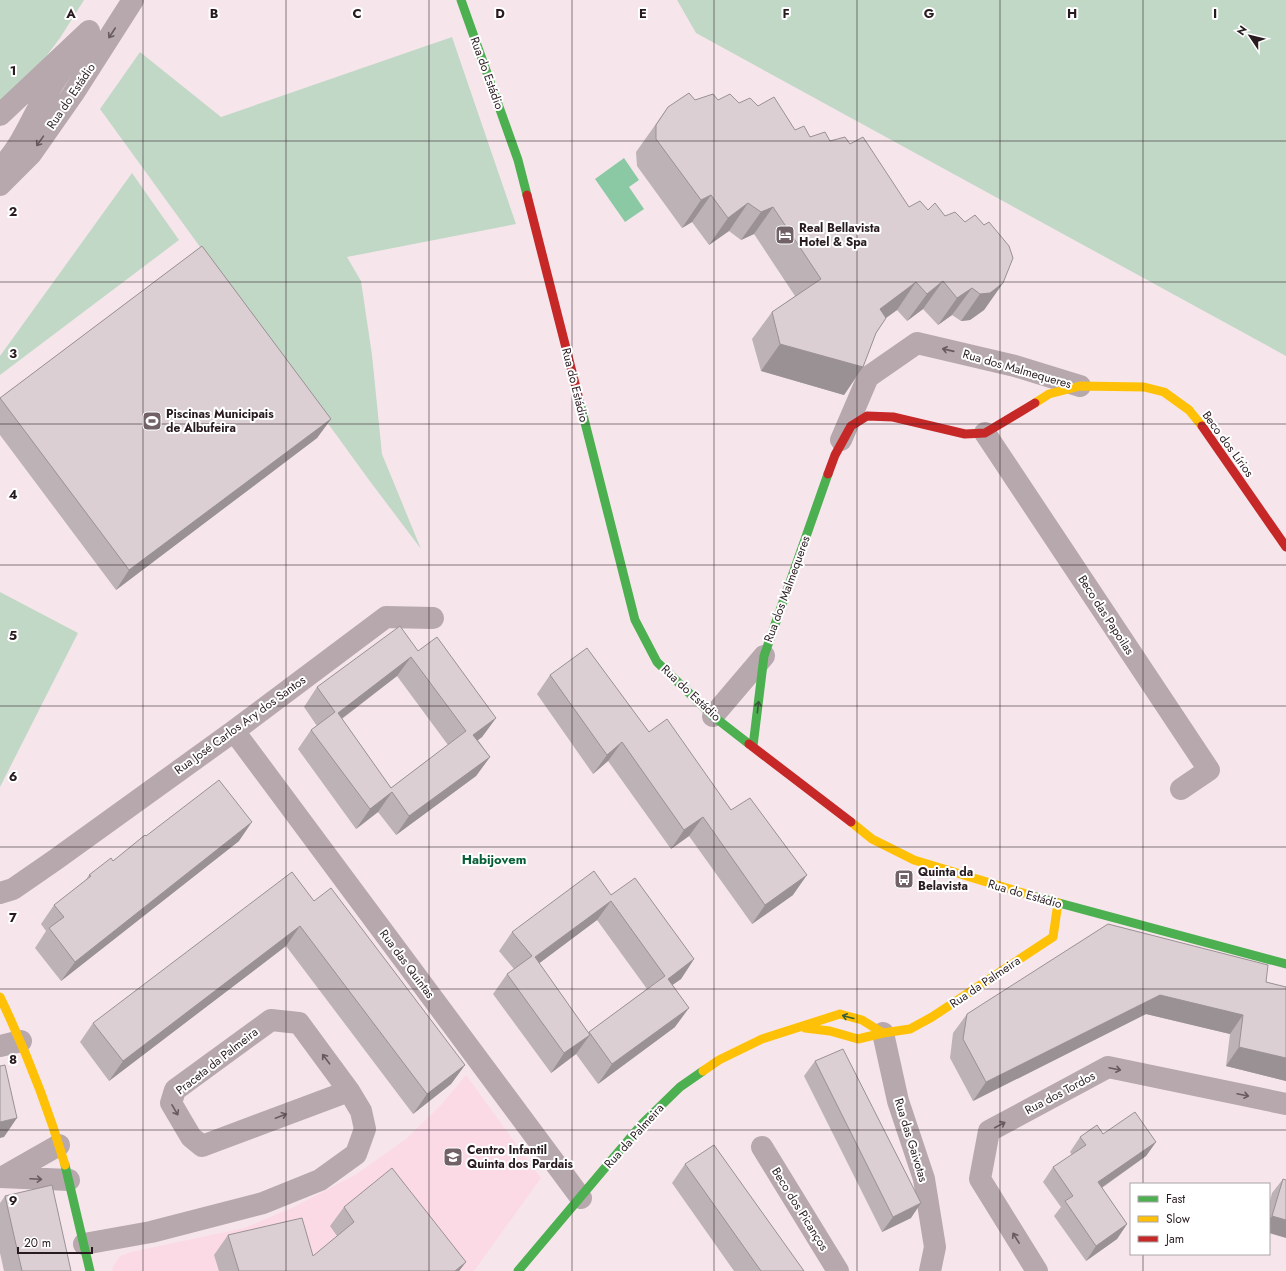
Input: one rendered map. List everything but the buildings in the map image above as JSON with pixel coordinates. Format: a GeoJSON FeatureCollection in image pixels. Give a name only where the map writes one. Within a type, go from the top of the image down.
{"type":"FeatureCollection","features":[{"type":"Feature","properties":{"kind":"street","name":"Rua do Estádio"},"geometry":{"type":"LineString","coordinates":[[0,185],[31,154],[73,94],[133,0]]}},
{"type":"Feature","properties":{"kind":"street","name":"Rua do Estádio"},"geometry":{"type":"LineString","coordinates":[[461,0],[518,160],[635,620],[657,662],[713,716],[872,839],[914,860],[1058,903],[1286,964]]}},
{"type":"Feature","properties":{"kind":"street"},"geometry":{"type":"LineString","coordinates":[[0,115],[89,31],[45,95],[25,135],[7,161],[0,168]]}},
{"type":"Feature","properties":{"kind":"street","name":"Rua dos Malmequeres"},"geometry":{"type":"LineString","coordinates":[[753,746],[764,656],[835,455],[868,377],[917,343],[1015,366],[1080,386]]}},
{"type":"Feature","properties":{"kind":"street","name":"Rua dos Malmequeres"},"geometry":{"type":"LineString","coordinates":[[835,455],[851,426],[867,416],[894,417],[965,434],[985,433],[1049,394],[1080,386]]}},
{"type":"Feature","properties":{"kind":"street","name":"Beco dos Lírios"},"geometry":{"type":"LineString","coordinates":[[1080,386],[1144,387],[1164,392],[1189,410],[1210,436],[1286,547]]}},
{"type":"Feature","properties":{"kind":"street","name":"Beco das Papoilas"},"geometry":{"type":"LineString","coordinates":[[985,433],[1208,770],[1181,789]]}},
{"type":"Feature","properties":{"kind":"street","name":"Rua José Carlos Ary dos Santos"},"geometry":{"type":"LineString","coordinates":[[0,893],[13,889],[55,860],[386,617],[433,618]]}},
{"type":"Feature","properties":{"kind":"street"},"geometry":{"type":"LineString","coordinates":[[713,716],[764,656]]}},
{"type":"Feature","properties":{"kind":"street","name":"Rua das Quintas"},"geometry":{"type":"LineString","coordinates":[[234,730],[581,1198]]}},
{"type":"Feature","properties":{"kind":"street","name":"Rua José Carlos Ary dos Santos"},"geometry":{"type":"LineString","coordinates":[[0,910],[55,860]]}},
{"type":"Feature","properties":{"kind":"street","name":"Rua da Palmeira"},"geometry":{"type":"LineString","coordinates":[[800,1027],[830,1031],[858,1039],[883,1032],[910,1029],[932,1017],[1053,936],[1058,903]]}},
{"type":"Feature","properties":{"kind":"street"},"geometry":{"type":"LineString","coordinates":[[0,997],[21,1041],[59,1145],[69,1180],[90,1271]]}},
{"type":"Feature","properties":{"kind":"street","name":"Rua da Palmeira"},"geometry":{"type":"LineString","coordinates":[[518,1271],[642,1124],[680,1087],[719,1060],[762,1039],[840,1014],[862,1020],[883,1032]]}},
{"type":"Feature","properties":{"kind":"street","name":"Praceta da Palmeira"},"geometry":{"type":"LineString","coordinates":[[84,1244],[150,1232],[263,1203],[320,1180],[356,1154],[365,1129],[362,1111],[349,1090],[298,1023],[271,1020],[175,1090],[171,1102],[191,1137],[202,1146],[349,1090]]}},
{"type":"Feature","properties":{"kind":"street","name":"Rua das Gaivotas"},"geometry":{"type":"LineString","coordinates":[[883,1032],[898,1101],[924,1179],[935,1247],[930,1271]]}},
{"type":"Feature","properties":{"kind":"street"},"geometry":{"type":"LineString","coordinates":[[0,1046],[21,1041]]}},
{"type":"Feature","properties":{"kind":"street","name":"Rua dos Tordos"},"geometry":{"type":"LineString","coordinates":[[1037,1271],[980,1179],[989,1131],[1108,1067],[1286,1104]]}},
{"type":"Feature","properties":{"kind":"street"},"geometry":{"type":"LineString","coordinates":[[1,1177],[59,1145]]}},
{"type":"Feature","properties":{"kind":"street","name":"Beco dos Picanços"},"geometry":{"type":"LineString","coordinates":[[762,1147],[838,1271]]}},
{"type":"Feature","properties":{"kind":"street"},"geometry":{"type":"LineString","coordinates":[[1,1177],[69,1180]]}},
{"type":"Feature","properties":{"kind":"shaded area"},"geometry":{"type":"Polygon","coordinates":[[[0,0],[84,0],[60,38],[33,74],[0,108],[0,0]]]}},
{"type":"Feature","properties":{"kind":"shaded area"},"geometry":{"type":"Polygon","coordinates":[[[677,0],[1286,0],[1286,356],[696,33],[677,0]]]}},
{"type":"Feature","properties":{"kind":"shaded area"},"geometry":{"type":"Polygon","coordinates":[[[452,37],[516,224],[347,257],[361,281],[372,355],[382,454],[421,549],[369,480],[100,109],[140,52],[221,117],[452,37]]]}},
{"type":"Feature","properties":{"kind":"shaded area"},"geometry":{"type":"Polygon","coordinates":[[[624,158],[639,180],[629,187],[644,209],[625,222],[595,179],[624,158]]]}},
{"type":"Feature","properties":{"kind":"shaded area"},"geometry":{"type":"Polygon","coordinates":[[[132,173],[179,240],[0,375],[0,356],[132,173]]]}},
{"type":"Feature","properties":{"kind":"shaded area"},"geometry":{"type":"Polygon","coordinates":[[[0,592],[78,633],[0,787],[0,592]]]}},
{"type":"Feature","properties":{"kind":"shaded area","name":"Centro Infantil Quinta dos Pardais"},"geometry":{"type":"Polygon","coordinates":[[[466,1075],[541,1178],[474,1271],[112,1271],[113,1266],[120,1256],[131,1252],[244,1228],[294,1207],[355,1175],[406,1139],[441,1105],[466,1075]]]}},
{"type":"Feature","properties":{"kind":"traffic: fast"},"geometry":{"type":"LineString","coordinates":[[461,0],[518,160],[527,195]]}},
{"type":"Feature","properties":{"kind":"traffic: fast"},"geometry":{"type":"LineString","coordinates":[[580,403],[635,620],[657,662],[713,716],[749,744]]}},
{"type":"Feature","properties":{"kind":"traffic: fast"},"geometry":{"type":"LineString","coordinates":[[753,746],[764,656],[828,474]]}},
{"type":"Feature","properties":{"kind":"traffic: fast"},"geometry":{"type":"LineString","coordinates":[[1033,896],[1286,964]]}},
{"type":"Feature","properties":{"kind":"traffic: fast"},"geometry":{"type":"LineString","coordinates":[[518,1271],[642,1124],[680,1087],[703,1071]]}},
{"type":"Feature","properties":{"kind":"traffic: fast"},"geometry":{"type":"LineString","coordinates":[[65,1165],[90,1271]]}},
{"type":"Feature","properties":{"kind":"traffic: slow"},"geometry":{"type":"LineString","coordinates":[[1035,403],[1049,394],[1080,386],[1144,387],[1164,392],[1189,410],[1202,426]]}},
{"type":"Feature","properties":{"kind":"traffic: slow"},"geometry":{"type":"LineString","coordinates":[[851,822],[872,839],[914,860],[1033,896]]}},
{"type":"Feature","properties":{"kind":"traffic: slow"},"geometry":{"type":"LineString","coordinates":[[805,1028],[830,1031],[858,1039],[910,1029],[932,1017],[1053,937],[1058,903]]}},
{"type":"Feature","properties":{"kind":"traffic: slow"},"geometry":{"type":"LineString","coordinates":[[0,997],[36,1080],[65,1165]]}},
{"type":"Feature","properties":{"kind":"traffic: slow"},"geometry":{"type":"LineString","coordinates":[[703,1071],[719,1060],[762,1039],[840,1014],[862,1020],[883,1033]]}},
{"type":"Feature","properties":{"kind":"traffic: jam"},"geometry":{"type":"LineString","coordinates":[[527,195],[580,403]]}},
{"type":"Feature","properties":{"kind":"traffic: jam"},"geometry":{"type":"LineString","coordinates":[[828,474],[835,455],[851,426],[867,416],[893,417],[965,434],[985,433],[1035,403]]}},
{"type":"Feature","properties":{"kind":"traffic: jam"},"geometry":{"type":"LineString","coordinates":[[1202,426],[1286,547]]}},
{"type":"Feature","properties":{"kind":"traffic: jam"},"geometry":{"type":"LineString","coordinates":[[749,744],[851,822]]}},
{"type":"Feature","properties":{"kind":"place","name":"Real Bellavista Hotel & Spa"},"geometry":{"type":"Point","coordinates":[785,235]}},
{"type":"Feature","properties":{"kind":"place","name":"Piscinas Municipais de Albufeira"},"geometry":{"type":"Point","coordinates":[152,421]}},
{"type":"Feature","properties":{"kind":"place","name":"Quinta da Belavista"},"geometry":{"type":"Point","coordinates":[904,879]}},
{"type":"Feature","properties":{"kind":"place","name":"Centro Infantil Quinta dos Pardais"},"geometry":{"type":"Point","coordinates":[453,1157]}},
{"type":"Feature","properties":{"kind":"district","name":"Habijovem"},"geometry":{"type":"Point","coordinates":[494,859]}}]}
